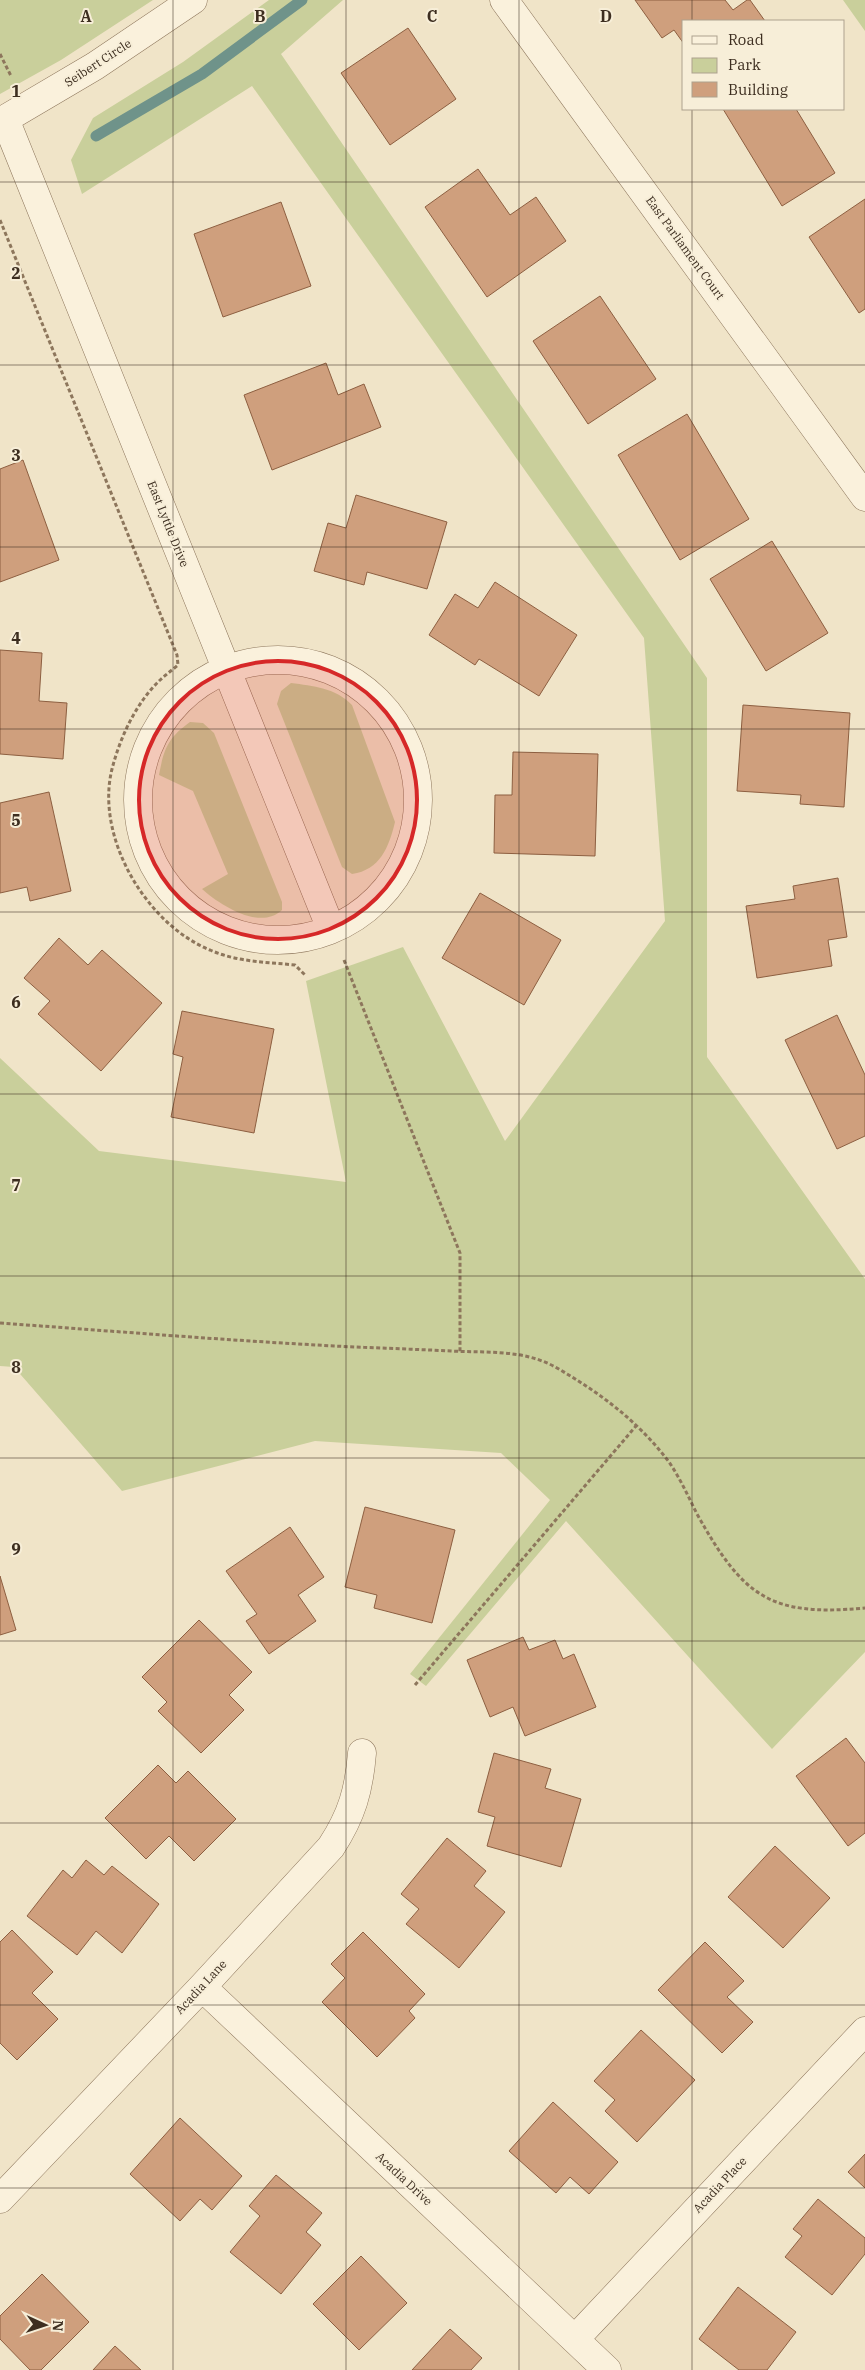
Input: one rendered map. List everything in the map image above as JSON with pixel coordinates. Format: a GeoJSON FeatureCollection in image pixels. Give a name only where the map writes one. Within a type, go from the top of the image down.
{"type":"FeatureCollection","features":[{"type":"Feature","properties":{"kind":"street","name":"Seibert Circle"},"geometry":{"type":"LineString","coordinates":[[3,121],[95,66],[193,0]]}},
{"type":"Feature","properties":{"kind":"street","name":"East Parliament Court"},"geometry":{"type":"LineString","coordinates":[[504,0],[865,497]]}},
{"type":"Feature","properties":{"kind":"street","name":"East Lyttle Drive"},"geometry":{"type":"LineString","coordinates":[[3,121],[227,669],[331,930]]}},
{"type":"Feature","properties":{"kind":"street"},"geometry":{"type":"LineString","coordinates":[[284,660],[312,664],[340,674],[364,689],[385,710],[401,734],[412,761],[418,790],[417,818],[409,847],[401,865],[379,896],[356,916],[331,930],[303,938],[274,940],[244,936],[217,926],[192,910],[170,890],[154,865],[144,838],[139,809],[140,780],[147,751],[160,725],[178,701],[200,683],[227,669],[255,661],[284,660]]}},
{"type":"Feature","properties":{"kind":"street","name":"Acadia Lane"},"geometry":{"type":"LineString","coordinates":[[0,2199],[202,1987],[331,1846],[346,1824],[360,1779],[362,1752]]}},
{"type":"Feature","properties":{"kind":"street","name":"Acadia Drive"},"geometry":{"type":"LineString","coordinates":[[202,1987],[607,2370]]}},
{"type":"Feature","properties":{"kind":"street","name":"Acadia Place"},"geometry":{"type":"LineString","coordinates":[[575,2339],[865,2031]]}},
{"type":"Feature","properties":{"kind":"path"},"geometry":{"type":"LineString","coordinates":[[0,54],[15,84]]}},
{"type":"Feature","properties":{"kind":"path"},"geometry":{"type":"LineString","coordinates":[[0,220],[177,655],[178,665],[158,681],[128,725],[112,771],[110,799],[113,827],[121,852],[138,891],[168,924],[183,936],[209,950],[248,962],[295,965],[305,975]]}},
{"type":"Feature","properties":{"kind":"path"},"geometry":{"type":"LineString","coordinates":[[331,930],[460,1253],[460,1352]]}},
{"type":"Feature","properties":{"kind":"path"},"geometry":{"type":"LineString","coordinates":[[0,1323],[330,1346],[519,1354],[547,1362],[594,1389],[636,1426],[670,1464],[709,1535],[737,1574],[764,1598],[795,1607],[814,1610],[865,1608]]}},
{"type":"Feature","properties":{"kind":"path"},"geometry":{"type":"LineString","coordinates":[[415,1685],[636,1426]]}},
{"type":"Feature","properties":{"kind":"highlighted area"},"geometry":{"type":"Polygon","coordinates":[[[255,661],[312,664],[364,689],[401,734],[412,761],[417,819],[397,873],[379,896],[356,916],[331,929],[274,940],[217,926],[171,890],[154,865],[144,838],[140,780],[160,725],[178,701],[200,683],[255,661]]]}},
{"type":"Feature","properties":{"kind":"green space"},"geometry":{"type":"Polygon","coordinates":[[[0,0],[153,0],[61,60],[0,94],[0,0]]]}},
{"type":"Feature","properties":{"kind":"green space"},"geometry":{"type":"Polygon","coordinates":[[[269,0],[343,0],[281,54],[707,678],[707,1057],[865,1279],[865,1652],[772,1749],[566,1521],[426,1686],[410,1674],[550,1500],[501,1453],[315,1441],[122,1491],[14,1367],[0,1366],[0,1058],[99,1151],[346,1182],[306,981],[403,947],[505,1141],[665,921],[644,638],[252,86],[82,194],[71,160],[93,118],[183,62],[269,0]]]}},
{"type":"Feature","properties":{"kind":"green space"},"geometry":{"type":"Polygon","coordinates":[[[843,0],[865,0],[865,31],[843,0]]]}},
{"type":"Feature","properties":{"kind":"green space"},"geometry":{"type":"Polygon","coordinates":[[[291,683],[331,691],[346,699],[352,705],[395,822],[390,840],[382,856],[370,868],[362,872],[352,874],[342,867],[277,704],[281,691],[291,683]]]}},
{"type":"Feature","properties":{"kind":"green space"},"geometry":{"type":"Polygon","coordinates":[[[190,722],[203,723],[214,733],[282,902],[282,910],[273,916],[263,918],[252,917],[240,913],[219,902],[202,889],[228,874],[193,791],[159,775],[168,744],[190,722]]]}},
{"type":"Feature","properties":{"kind":"building"},"geometry":{"type":"Polygon","coordinates":[[[635,0],[725,0],[733,10],[747,0],[750,0],[764,20],[682,20],[682,41],[674,30],[662,38],[635,0]]]}},
{"type":"Feature","properties":{"kind":"building"},"geometry":{"type":"Polygon","coordinates":[[[408,28],[456,99],[390,145],[341,73],[408,28]]]}},
{"type":"Feature","properties":{"kind":"building"},"geometry":{"type":"Polygon","coordinates":[[[724,110],[797,110],[835,173],[782,206],[724,110]]]}},
{"type":"Feature","properties":{"kind":"building"},"geometry":{"type":"Polygon","coordinates":[[[478,169],[510,215],[536,197],[566,241],[487,297],[425,207],[478,169]]]}},
{"type":"Feature","properties":{"kind":"building"},"geometry":{"type":"Polygon","coordinates":[[[865,199],[865,309],[859,313],[809,237],[865,199]]]}},
{"type":"Feature","properties":{"kind":"building"},"geometry":{"type":"Polygon","coordinates":[[[281,202],[311,286],[223,317],[194,234],[281,202]]]}},
{"type":"Feature","properties":{"kind":"building"},"geometry":{"type":"Polygon","coordinates":[[[600,296],[656,379],[588,424],[533,341],[600,296]]]}},
{"type":"Feature","properties":{"kind":"building"},"geometry":{"type":"Polygon","coordinates":[[[326,363],[338,395],[364,384],[381,427],[272,470],[244,395],[326,363]]]}},
{"type":"Feature","properties":{"kind":"building"},"geometry":{"type":"Polygon","coordinates":[[[687,414],[749,519],[680,560],[618,455],[687,414]]]}},
{"type":"Feature","properties":{"kind":"building"},"geometry":{"type":"Polygon","coordinates":[[[23,460],[59,560],[0,582],[0,469],[23,460]]]}},
{"type":"Feature","properties":{"kind":"building"},"geometry":{"type":"Polygon","coordinates":[[[356,495],[447,522],[427,589],[367,572],[364,585],[314,571],[328,523],[346,528],[356,495]]]}},
{"type":"Feature","properties":{"kind":"building"},"geometry":{"type":"Polygon","coordinates":[[[772,541],[828,633],[766,671],[710,579],[772,541]]]}},
{"type":"Feature","properties":{"kind":"building"},"geometry":{"type":"Polygon","coordinates":[[[495,582],[577,635],[539,696],[479,659],[475,665],[429,635],[455,594],[478,608],[495,582]]]}},
{"type":"Feature","properties":{"kind":"building"},"geometry":{"type":"Polygon","coordinates":[[[0,650],[42,653],[39,701],[67,703],[63,759],[0,754],[0,650]]]}},
{"type":"Feature","properties":{"kind":"building"},"geometry":{"type":"Polygon","coordinates":[[[743,705],[850,713],[844,807],[800,804],[801,795],[737,791],[743,705]]]}},
{"type":"Feature","properties":{"kind":"building"},"geometry":{"type":"Polygon","coordinates":[[[513,752],[598,754],[595,856],[494,853],[495,795],[512,795],[513,752]]]}},
{"type":"Feature","properties":{"kind":"building"},"geometry":{"type":"Polygon","coordinates":[[[49,792],[71,891],[30,901],[27,887],[0,893],[0,803],[49,792]]]}},
{"type":"Feature","properties":{"kind":"building"},"geometry":{"type":"Polygon","coordinates":[[[838,878],[847,937],[828,940],[832,966],[757,978],[746,906],[795,899],[793,886],[838,878]]]}},
{"type":"Feature","properties":{"kind":"building"},"geometry":{"type":"Polygon","coordinates":[[[480,893],[561,940],[524,1005],[442,958],[480,893]]]}},
{"type":"Feature","properties":{"kind":"building"},"geometry":{"type":"Polygon","coordinates":[[[59,938],[88,965],[102,950],[162,1003],[101,1071],[38,1014],[50,1001],[24,978],[59,938]]]}},
{"type":"Feature","properties":{"kind":"building"},"geometry":{"type":"Polygon","coordinates":[[[182,1011],[274,1029],[254,1133],[171,1117],[183,1057],[173,1054],[182,1011]]]}},
{"type":"Feature","properties":{"kind":"building"},"geometry":{"type":"Polygon","coordinates":[[[837,1015],[865,1075],[865,1136],[837,1149],[785,1040],[837,1015]]]}},
{"type":"Feature","properties":{"kind":"building"},"geometry":{"type":"Polygon","coordinates":[[[365,1507],[455,1530],[432,1623],[374,1608],[377,1595],[345,1587],[365,1507]]]}},
{"type":"Feature","properties":{"kind":"building"},"geometry":{"type":"Polygon","coordinates":[[[290,1527],[324,1577],[298,1595],[316,1621],[269,1654],[246,1621],[257,1614],[226,1571],[290,1527]]]}},
{"type":"Feature","properties":{"kind":"building"},"geometry":{"type":"Polygon","coordinates":[[[0,1576],[16,1630],[0,1635],[0,1576]]]}},
{"type":"Feature","properties":{"kind":"building"},"geometry":{"type":"Polygon","coordinates":[[[199,1620],[252,1672],[229,1695],[244,1710],[201,1753],[158,1711],[167,1702],[142,1677],[199,1620]]]}},
{"type":"Feature","properties":{"kind":"building"},"geometry":{"type":"Polygon","coordinates":[[[523,1637],[529,1650],[555,1640],[563,1659],[574,1654],[596,1707],[525,1736],[513,1707],[490,1717],[467,1660],[523,1637]]]}},
{"type":"Feature","properties":{"kind":"building"},"geometry":{"type":"Polygon","coordinates":[[[846,1738],[865,1763],[865,1833],[848,1846],[796,1776],[846,1738]]]}},
{"type":"Feature","properties":{"kind":"building"},"geometry":{"type":"Polygon","coordinates":[[[494,1753],[551,1769],[545,1788],[581,1799],[561,1867],[487,1846],[495,1817],[478,1812],[494,1753]]]}},
{"type":"Feature","properties":{"kind":"building"},"geometry":{"type":"Polygon","coordinates":[[[158,1765],[176,1783],[188,1771],[236,1819],[194,1861],[169,1836],[146,1859],[105,1818],[158,1765]]]}},
{"type":"Feature","properties":{"kind":"building"},"geometry":{"type":"Polygon","coordinates":[[[447,1838],[486,1871],[474,1886],[505,1912],[459,1968],[406,1924],[419,1909],[401,1894],[447,1838]]]}},
{"type":"Feature","properties":{"kind":"building"},"geometry":{"type":"Polygon","coordinates":[[[775,1846],[830,1898],[783,1948],[728,1897],[775,1846]]]}},
{"type":"Feature","properties":{"kind":"building"},"geometry":{"type":"Polygon","coordinates":[[[86,1860],[104,1875],[112,1866],[159,1904],[122,1953],[96,1931],[77,1955],[27,1916],[63,1870],[72,1878],[86,1860]]]}},
{"type":"Feature","properties":{"kind":"building"},"geometry":{"type":"Polygon","coordinates":[[[12,1930],[53,1972],[32,1993],[58,2019],[17,2060],[0,2043],[0,1942],[12,1930]]]}},
{"type":"Feature","properties":{"kind":"building"},"geometry":{"type":"Polygon","coordinates":[[[363,1932],[425,1994],[409,2011],[415,2018],[377,2057],[322,2002],[345,1978],[331,1964],[363,1932]]]}},
{"type":"Feature","properties":{"kind":"building"},"geometry":{"type":"Polygon","coordinates":[[[705,1942],[744,1981],[727,1997],[753,2022],[722,2053],[658,1990],[705,1942]]]}},
{"type":"Feature","properties":{"kind":"building"},"geometry":{"type":"Polygon","coordinates":[[[641,2030],[695,2080],[637,2142],[605,2111],[615,2100],[594,2081],[641,2030]]]}},
{"type":"Feature","properties":{"kind":"building"},"geometry":{"type":"Polygon","coordinates":[[[553,2102],[618,2162],[589,2194],[570,2177],[556,2193],[509,2151],[553,2102]]]}},
{"type":"Feature","properties":{"kind":"building"},"geometry":{"type":"Polygon","coordinates":[[[180,2118],[242,2176],[212,2210],[200,2199],[180,2221],[130,2174],[180,2118]]]}},
{"type":"Feature","properties":{"kind":"building"},"geometry":{"type":"Polygon","coordinates":[[[865,2154],[865,2188],[848,2172],[865,2154]]]}},
{"type":"Feature","properties":{"kind":"building"},"geometry":{"type":"Polygon","coordinates":[[[276,2175],[322,2213],[306,2232],[321,2245],[281,2294],[230,2252],[260,2216],[249,2206],[276,2175]]]}},
{"type":"Feature","properties":{"kind":"building"},"geometry":{"type":"Polygon","coordinates":[[[818,2199],[865,2238],[865,2254],[832,2295],[785,2257],[802,2236],[793,2229],[818,2199]]]}},
{"type":"Feature","properties":{"kind":"building"},"geometry":{"type":"Polygon","coordinates":[[[361,2256],[407,2303],[359,2350],[313,2304],[361,2256]]]}},
{"type":"Feature","properties":{"kind":"building"},"geometry":{"type":"Polygon","coordinates":[[[42,2274],[89,2322],[41,2370],[30,2370],[0,2339],[0,2316],[42,2274]]]}},
{"type":"Feature","properties":{"kind":"building"},"geometry":{"type":"Polygon","coordinates":[[[738,2287],[796,2332],[767,2370],[739,2370],[699,2339],[738,2287]]]}},
{"type":"Feature","properties":{"kind":"building"},"geometry":{"type":"Polygon","coordinates":[[[450,2329],[482,2358],[471,2370],[412,2370],[450,2329]]]}},
{"type":"Feature","properties":{"kind":"building"},"geometry":{"type":"Polygon","coordinates":[[[115,2346],[141,2370],[93,2370],[115,2346]]]}},
{"type":"Feature","properties":{"kind":"waterway"},"geometry":{"type":"LineString","coordinates":[[96,136],[202,74],[302,0]]}}]}
